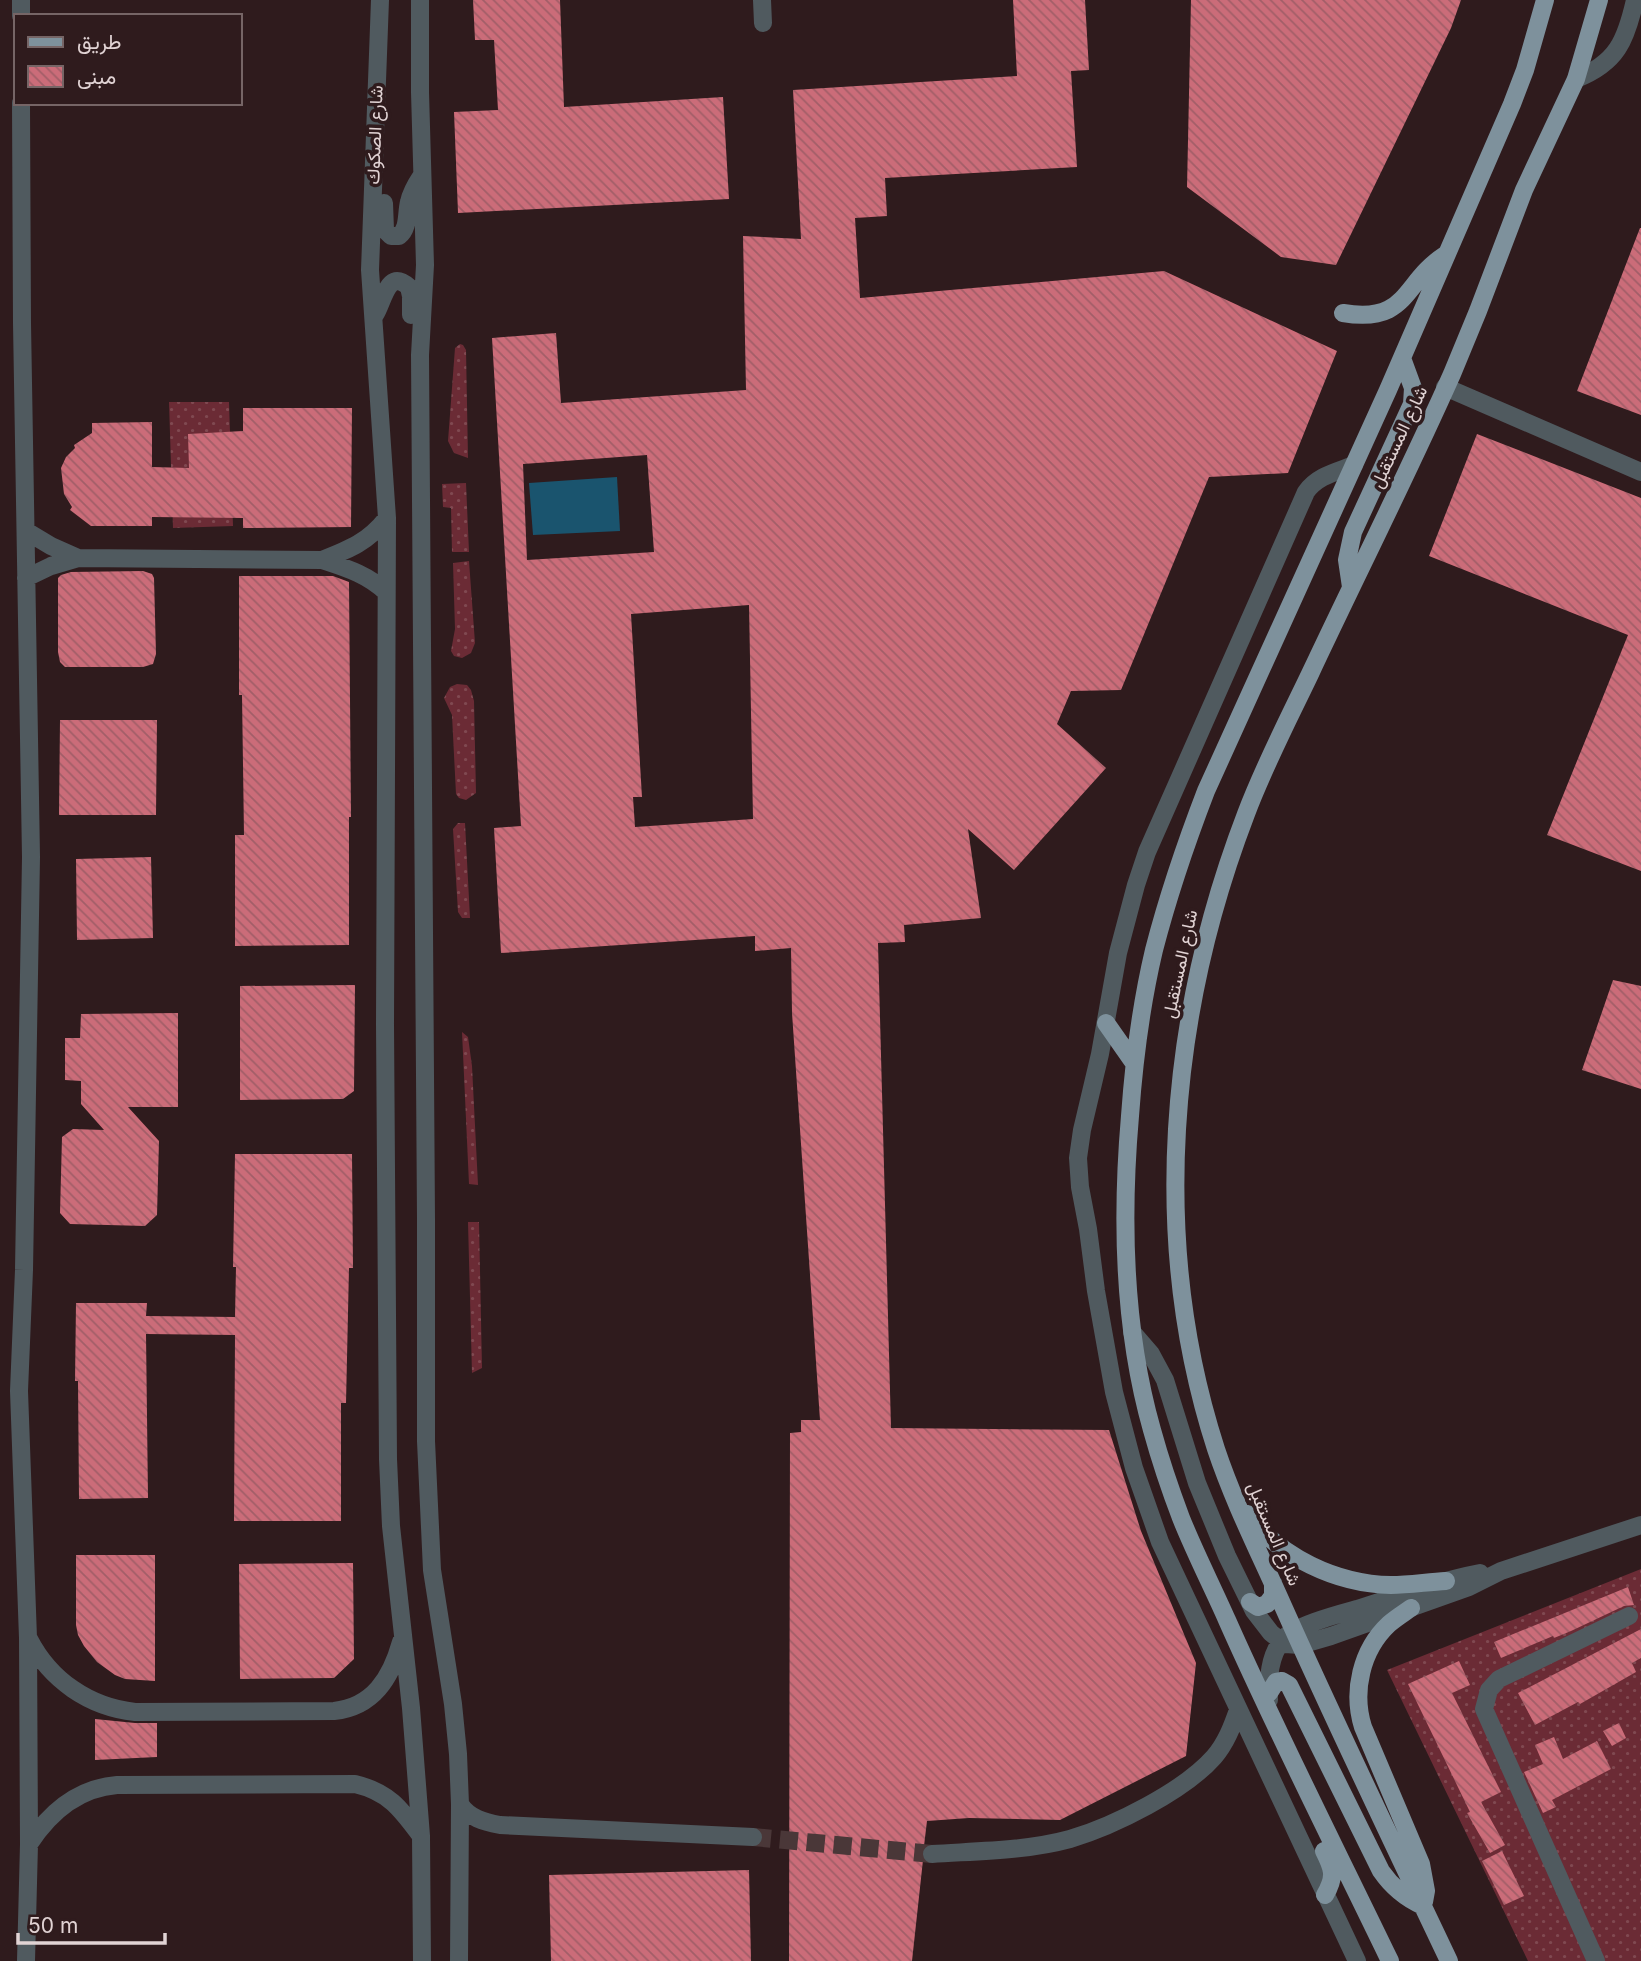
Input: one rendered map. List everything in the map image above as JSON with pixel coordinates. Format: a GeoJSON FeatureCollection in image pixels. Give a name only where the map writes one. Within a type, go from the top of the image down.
{"type":"FeatureCollection","features":[{"type":"Feature","properties":{"kind":"main road","name":"شارع المستقبل"},"geometry":{"type":"LineString","coordinates":[[1390,1961],[1200,1561],[1173,1495],[1151,1426],[1132,1332],[1125,1207],[1134,1063],[1154,952],[1186,844],[1219,760],[1402,358],[1512,104],[1525,70],[1545,0]]}},
{"type":"Feature","properties":{"kind":"main road","name":"شارع المستقبل"},"geometry":{"type":"LineString","coordinates":[[1449,1961],[1292,1640],[1273,1583],[1235,1499],[1217,1450],[1202,1399],[1182,1296],[1175,1191],[1176,1138],[1182,1071],[1196,980],[1219,888],[1259,777],[1446,387],[1524,190],[1576,79],[1599,0]]}},
{"type":"Feature","properties":{"kind":"main road"},"geometry":{"type":"LineString","coordinates":[[1343,313],[1359,316],[1389,310],[1402,301],[1427,270],[1448,253]]}},
{"type":"Feature","properties":{"kind":"main road"},"geometry":{"type":"LineString","coordinates":[[1351,587],[1347,560],[1353,532],[1412,404],[1413,388],[1402,358]]}},
{"type":"Feature","properties":{"kind":"main road"},"geometry":{"type":"LineString","coordinates":[[1106,1023],[1134,1063]]}},
{"type":"Feature","properties":{"kind":"main road"},"geometry":{"type":"LineString","coordinates":[[1235,1499],[1254,1523],[1276,1544],[1302,1561],[1330,1574],[1360,1582],[1391,1585],[1446,1581]]}},
{"type":"Feature","properties":{"kind":"main road"},"geometry":{"type":"LineString","coordinates":[[1250,1602],[1258,1607],[1267,1604],[1273,1596],[1273,1583]]}},
{"type":"Feature","properties":{"kind":"main road"},"geometry":{"type":"LineString","coordinates":[[1269,1693],[1276,1682],[1282,1681],[1289,1685],[1381,1871],[1395,1889],[1423,1906],[1426,1891],[1422,1864],[1363,1727],[1358,1703],[1361,1673],[1372,1647],[1389,1625],[1411,1608]]}},
{"type":"Feature","properties":{"kind":"main road"},"geometry":{"type":"LineString","coordinates":[[1316,1808],[1314,1827],[1333,1873],[1325,1895]]}},
{"type":"Feature","properties":{"kind":"street","name":"شارع الصكوك"},"geometry":{"type":"LineString","coordinates":[[380,0],[370,270],[387,518],[388,1459],[391,1526],[411,1708],[421,1836],[422,1961]]}},
{"type":"Feature","properties":{"kind":"street"},"geometry":{"type":"LineString","coordinates":[[420,0],[425,265],[420,355],[426,1454],[432,1570],[453,1704],[460,1804],[459,1961]]}},
{"type":"Feature","properties":{"kind":"street"},"geometry":{"type":"LineString","coordinates":[[762,0],[763,23]]}},
{"type":"Feature","properties":{"kind":"street"},"geometry":{"type":"LineString","coordinates":[[1576,79],[1599,68],[1617,51],[1628,29],[1635,0]]}},
{"type":"Feature","properties":{"kind":"street"},"geometry":{"type":"LineString","coordinates":[[377,89],[384,104],[384,226],[391,236],[399,236],[405,230],[410,198],[422,175]]}},
{"type":"Feature","properties":{"kind":"street"},"geometry":{"type":"LineString","coordinates":[[21,105],[31,857],[24,1270],[19,1391],[28,1638],[29,1844],[26,1961]]}},
{"type":"Feature","properties":{"kind":"street"},"geometry":{"type":"LineString","coordinates":[[373,317],[381,306],[389,285],[398,281],[406,284],[411,292],[413,338],[420,355]]}},
{"type":"Feature","properties":{"kind":"street"},"geometry":{"type":"LineString","coordinates":[[1446,387],[1641,472]]}},
{"type":"Feature","properties":{"kind":"street"},"geometry":{"type":"LineString","coordinates":[[1354,465],[1321,478],[1310,486],[1147,852],[1118,953],[1094,1085],[1079,1144],[1078,1165],[1106,1354],[1123,1430],[1155,1530],[1357,1961]]}},
{"type":"Feature","properties":{"kind":"street"},"geometry":{"type":"LineString","coordinates":[[322,560],[361,543],[387,518]]}},
{"type":"Feature","properties":{"kind":"street"},"geometry":{"type":"LineString","coordinates":[[26,531],[78,558]]}},
{"type":"Feature","properties":{"kind":"street"},"geometry":{"type":"LineString","coordinates":[[26,578],[51,566],[78,558],[322,560],[359,573],[386,592]]}},
{"type":"Feature","properties":{"kind":"street"},"geometry":{"type":"LineString","coordinates":[[1132,1332],[1151,1354],[1165,1380],[1184,1446],[1202,1495],[1227,1556],[1262,1622],[1292,1640],[1331,1636],[1469,1587],[1501,1571]]}},
{"type":"Feature","properties":{"kind":"street"},"geometry":{"type":"LineString","coordinates":[[1270,1712],[1269,1672],[1272,1661],[1292,1640],[1324,1619],[1446,1581],[1501,1571],[1641,1525]]}},
{"type":"Feature","properties":{"kind":"street"},"geometry":{"type":"LineString","coordinates":[[1596,1961],[1484,1709],[1489,1690],[1499,1679],[1629,1616]]}},
{"type":"Feature","properties":{"kind":"street"},"geometry":{"type":"LineString","coordinates":[[28,1638],[40,1659],[57,1677],[92,1702],[113,1709],[135,1712],[334,1711],[351,1708],[375,1693],[394,1661],[403,1635]]}},
{"type":"Feature","properties":{"kind":"street"},"geometry":{"type":"LineString","coordinates":[[932,1854],[1040,1845],[1070,1839],[1101,1828],[1157,1799],[1196,1774],[1214,1757],[1229,1736],[1238,1710]]}},
{"type":"Feature","properties":{"kind":"street"},"geometry":{"type":"LineString","coordinates":[[29,1844],[44,1823],[63,1805],[90,1790],[117,1785],[355,1784],[369,1787],[395,1803],[421,1836]]}},
{"type":"Feature","properties":{"kind":"street"},"geometry":{"type":"LineString","coordinates":[[460,1804],[465,1812],[476,1818],[500,1825],[753,1838]]}},
{"type":"Feature","properties":{"kind":"shaded area"},"geometry":{"type":"Polygon","coordinates":[[[460,344],[466,350],[468,458],[454,453],[448,441],[455,348],[460,344]]]}},
{"type":"Feature","properties":{"kind":"shaded area"},"geometry":{"type":"Polygon","coordinates":[[[169,402],[229,402],[233,526],[173,528],[169,402]]]}},
{"type":"Feature","properties":{"kind":"shaded area"},"geometry":{"type":"Polygon","coordinates":[[[466,483],[469,552],[452,552],[451,508],[443,507],[442,484],[466,483]]]}},
{"type":"Feature","properties":{"kind":"shaded area"},"geometry":{"type":"Polygon","coordinates":[[[469,561],[475,643],[471,653],[462,658],[454,656],[451,651],[455,629],[453,563],[469,561]]]}},
{"type":"Feature","properties":{"kind":"shaded area"},"geometry":{"type":"Polygon","coordinates":[[[457,684],[467,685],[474,701],[476,793],[466,800],[456,794],[452,715],[444,698],[450,687],[457,684]]]}},
{"type":"Feature","properties":{"kind":"shaded area"},"geometry":{"type":"Polygon","coordinates":[[[458,823],[465,823],[470,918],[462,918],[458,912],[453,829],[458,823]]]}},
{"type":"Feature","properties":{"kind":"shaded area"},"geometry":{"type":"Polygon","coordinates":[[[462,1032],[468,1037],[472,1066],[478,1185],[469,1184],[462,1032]]]}},
{"type":"Feature","properties":{"kind":"shaded area"},"geometry":{"type":"Polygon","coordinates":[[[468,1222],[479,1222],[482,1368],[472,1373],[468,1222]]]}},
{"type":"Feature","properties":{"kind":"shaded area"},"geometry":{"type":"Polygon","coordinates":[[[1641,1569],[1641,1961],[1528,1961],[1387,1670],[1641,1569]]]}},
{"type":"Feature","properties":{"kind":"water"},"geometry":{"type":"Polygon","coordinates":[[[617,477],[620,531],[533,535],[529,483],[617,477]]]}},
{"type":"Feature","properties":{"kind":"building"},"geometry":{"type":"Polygon","coordinates":[[[473,0],[560,0],[564,107],[723,97],[729,199],[458,213],[454,112],[498,110],[494,40],[475,40],[473,0]]]}},
{"type":"Feature","properties":{"kind":"building"},"geometry":{"type":"Polygon","coordinates":[[[1013,0],[1085,0],[1089,70],[1071,71],[1077,167],[885,178],[887,216],[855,218],[860,298],[1164,271],[1337,351],[1288,473],[1209,477],[1121,690],[1071,691],[1057,724],[1106,768],[1014,870],[968,829],[981,918],[904,925],[905,942],[878,943],[891,1428],[1109,1430],[1141,1531],[1196,1663],[1186,1756],[1060,1820],[969,1818],[927,1821],[921,1854],[923,1860],[912,1961],[789,1961],[790,1433],[801,1432],[801,1420],[820,1420],[792,1013],[791,948],[755,951],[755,936],[501,953],[494,828],[521,826],[492,338],[556,333],[561,403],[746,390],[743,236],[801,239],[793,90],[1017,76],[1013,0]],[[647,455],[523,464],[527,560],[654,552],[647,455]],[[749,605],[631,614],[642,797],[633,797],[635,827],[753,819],[749,605]]]}},
{"type":"Feature","properties":{"kind":"building"},"geometry":{"type":"Polygon","coordinates":[[[1191,0],[1461,0],[1451,28],[1336,265],[1281,257],[1187,187],[1191,0]]]}},
{"type":"Feature","properties":{"kind":"building"},"geometry":{"type":"Polygon","coordinates":[[[1641,228],[1641,415],[1577,391],[1641,228]]]}},
{"type":"Feature","properties":{"kind":"building"},"geometry":{"type":"Polygon","coordinates":[[[243,408],[352,408],[351,527],[243,528],[243,518],[152,517],[152,526],[91,526],[70,510],[72,507],[64,494],[61,468],[66,457],[75,448],[74,445],[92,433],[92,423],[152,422],[152,467],[189,468],[188,434],[243,431],[243,408]]]}},
{"type":"Feature","properties":{"kind":"building"},"geometry":{"type":"Polygon","coordinates":[[[1477,434],[1641,498],[1641,871],[1547,835],[1628,635],[1429,556],[1477,434]]]}},
{"type":"Feature","properties":{"kind":"building"},"geometry":{"type":"Polygon","coordinates":[[[143,571],[152,574],[154,578],[156,654],[153,664],[143,667],[65,667],[60,662],[58,652],[58,578],[71,572],[143,571]]]}},
{"type":"Feature","properties":{"kind":"building"},"geometry":{"type":"Polygon","coordinates":[[[239,576],[333,576],[349,582],[349,945],[235,946],[235,835],[244,835],[242,695],[239,695],[239,576]]]}},
{"type":"Feature","properties":{"kind":"building"},"geometry":{"type":"Polygon","coordinates":[[[60,720],[157,720],[156,815],[59,815],[60,720]]]}},
{"type":"Feature","properties":{"kind":"building"},"geometry":{"type":"Polygon","coordinates":[[[151,857],[153,938],[77,940],[76,859],[151,857]]]}},
{"type":"Feature","properties":{"kind":"building"},"geometry":{"type":"Polygon","coordinates":[[[1613,980],[1641,986],[1641,1089],[1582,1070],[1613,980]]]}},
{"type":"Feature","properties":{"kind":"building"},"geometry":{"type":"Polygon","coordinates":[[[355,985],[354,1091],[343,1099],[240,1100],[240,986],[355,985]]]}},
{"type":"Feature","properties":{"kind":"building"},"geometry":{"type":"Polygon","coordinates":[[[178,1013],[178,1107],[128,1107],[159,1141],[157,1215],[145,1226],[70,1224],[60,1213],[62,1137],[73,1129],[104,1130],[81,1104],[81,1081],[65,1080],[65,1038],[80,1038],[81,1014],[178,1013]]]}},
{"type":"Feature","properties":{"kind":"building"},"geometry":{"type":"Polygon","coordinates":[[[235,1154],[352,1154],[353,1268],[349,1268],[346,1403],[341,1403],[341,1521],[234,1521],[235,1335],[146,1334],[148,1498],[79,1499],[78,1381],[75,1381],[76,1303],[147,1303],[146,1316],[235,1317],[235,1154]]]}},
{"type":"Feature","properties":{"kind":"building"},"geometry":{"type":"Polygon","coordinates":[[[76,1555],[155,1555],[155,1681],[125,1679],[115,1675],[97,1662],[84,1646],[76,1625],[76,1555]]]}},
{"type":"Feature","properties":{"kind":"building"},"geometry":{"type":"Polygon","coordinates":[[[353,1563],[354,1659],[334,1678],[240,1679],[239,1564],[353,1563]]]}},
{"type":"Feature","properties":{"kind":"building"},"geometry":{"type":"Polygon","coordinates":[[[1628,1587],[1634,1605],[1624,1606],[1571,1631],[1501,1658],[1494,1642],[1628,1587]]]}},
{"type":"Feature","properties":{"kind":"building"},"geometry":{"type":"Polygon","coordinates":[[[1641,1629],[1641,1658],[1632,1663],[1636,1672],[1580,1704],[1578,1702],[1535,1725],[1518,1693],[1641,1629]]]}},
{"type":"Feature","properties":{"kind":"building"},"geometry":{"type":"Polygon","coordinates":[[[1459,1661],[1470,1685],[1452,1693],[1501,1792],[1481,1802],[1505,1845],[1490,1853],[1467,1813],[1470,1812],[1408,1684],[1459,1661]]]}},
{"type":"Feature","properties":{"kind":"building"},"geometry":{"type":"Polygon","coordinates":[[[95,1719],[157,1723],[157,1757],[95,1760],[95,1719]]]}},
{"type":"Feature","properties":{"kind":"building"},"geometry":{"type":"Polygon","coordinates":[[[1619,1723],[1626,1738],[1612,1746],[1603,1731],[1619,1723]]]}},
{"type":"Feature","properties":{"kind":"building"},"geometry":{"type":"Polygon","coordinates":[[[1554,1737],[1563,1759],[1597,1741],[1611,1769],[1552,1800],[1556,1807],[1543,1813],[1524,1772],[1543,1764],[1535,1745],[1554,1737]]]}},
{"type":"Feature","properties":{"kind":"building"},"geometry":{"type":"Polygon","coordinates":[[[1502,1851],[1524,1896],[1504,1905],[1482,1861],[1502,1851]]]}},
{"type":"Feature","properties":{"kind":"building"},"geometry":{"type":"Polygon","coordinates":[[[749,1870],[751,1961],[551,1961],[549,1875],[749,1870]]]}},
{"type":"Feature","properties":{"kind":"tunnel"},"geometry":{"type":"LineString","coordinates":[[753,1837],[932,1854]]}}]}
